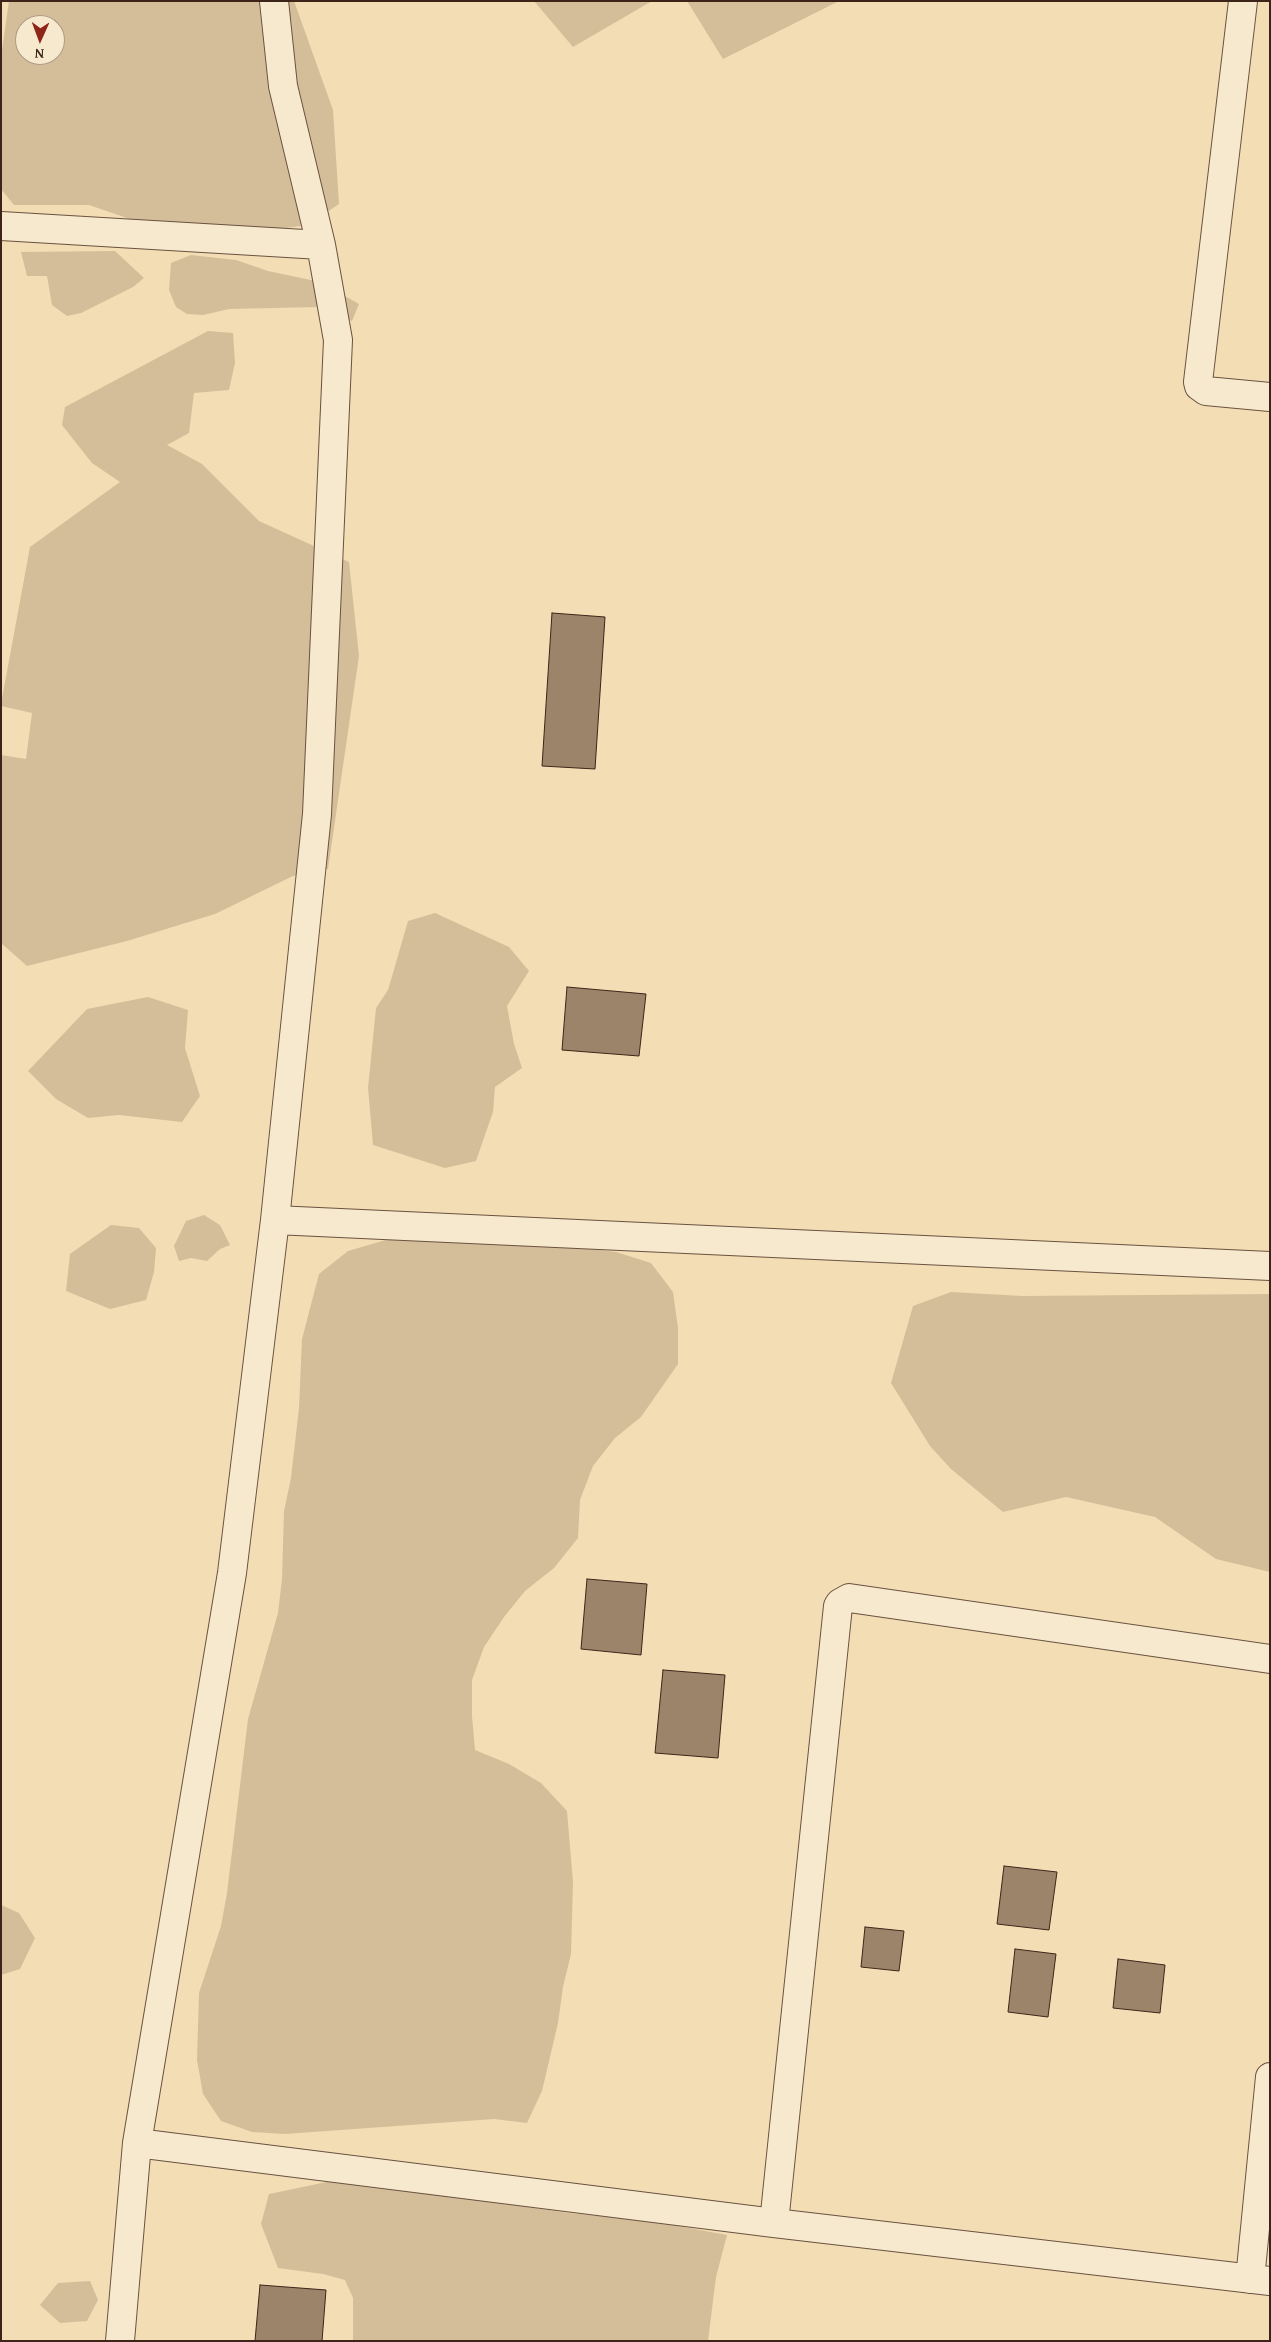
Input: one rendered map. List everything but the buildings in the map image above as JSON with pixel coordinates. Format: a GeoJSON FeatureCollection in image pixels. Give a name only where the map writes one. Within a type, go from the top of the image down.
{"type":"FeatureCollection","features":[{"type":"Feature","properties":{"kind":"street"},"geometry":{"type":"LineString","coordinates":[[120,2341],[137,2143],[232,1573],[275,1220],[317,814],[338,340],[321,245],[283,86],[274,1]]}},
{"type":"Feature","properties":{"kind":"street"},"geometry":{"type":"LineString","coordinates":[[1243,1],[1198,382],[1199,386],[1206,391],[1270,397]]}},
{"type":"Feature","properties":{"kind":"street"},"geometry":{"type":"LineString","coordinates":[[1,226],[321,245]]}},
{"type":"Feature","properties":{"kind":"street"},"geometry":{"type":"LineString","coordinates":[[275,1220],[1270,1266]]}},
{"type":"Feature","properties":{"kind":"street"},"geometry":{"type":"LineString","coordinates":[[774,2224],[840,1603],[849,1598],[1270,1659]]}},
{"type":"Feature","properties":{"kind":"street"},"geometry":{"type":"LineString","coordinates":[[137,2143],[774,2224],[1260,2280],[1270,2077]]}},
{"type":"Feature","properties":{"kind":"shaded area"},"geometry":{"type":"Polygon","coordinates":[[[9,1],[294,1],[333,110],[339,204],[308,225],[233,235],[147,225],[89,205],[14,205],[1,189],[1,57],[9,1]]]}},
{"type":"Feature","properties":{"kind":"shaded area"},"geometry":{"type":"Polygon","coordinates":[[[534,1],[652,1],[573,47],[534,1]]]}},
{"type":"Feature","properties":{"kind":"shaded area"},"geometry":{"type":"Polygon","coordinates":[[[687,1],[839,1],[723,59],[687,1]]]}},
{"type":"Feature","properties":{"kind":"shaded area"},"geometry":{"type":"Polygon","coordinates":[[[115,251],[144,278],[133,287],[81,313],[67,316],[52,305],[47,276],[27,276],[21,252],[115,251]]]}},
{"type":"Feature","properties":{"kind":"shaded area"},"geometry":{"type":"Polygon","coordinates":[[[191,255],[236,260],[268,271],[320,282],[359,304],[352,321],[319,307],[229,309],[203,315],[187,314],[176,307],[169,290],[171,263],[191,255]]]}},
{"type":"Feature","properties":{"kind":"shaded area"},"geometry":{"type":"Polygon","coordinates":[[[208,331],[233,333],[235,363],[229,390],[194,393],[189,433],[167,445],[202,464],[259,521],[349,562],[359,656],[328,869],[293,876],[215,914],[127,941],[27,966],[1,943],[1,755],[26,759],[32,713],[1,706],[1,704],[30,547],[120,482],[92,463],[62,425],[65,407],[208,331]]]}},
{"type":"Feature","properties":{"kind":"shaded area"},"geometry":{"type":"Polygon","coordinates":[[[435,913],[509,947],[529,971],[507,1006],[514,1044],[522,1068],[495,1087],[493,1112],[476,1161],[445,1168],[373,1145],[368,1088],[376,1008],[388,990],[408,921],[435,913]]]}},
{"type":"Feature","properties":{"kind":"shaded area"},"geometry":{"type":"Polygon","coordinates":[[[148,997],[188,1010],[185,1048],[200,1096],[182,1122],[119,1115],[88,1118],[56,1099],[28,1071],[87,1009],[148,997]]]}},
{"type":"Feature","properties":{"kind":"shaded area"},"geometry":{"type":"Polygon","coordinates":[[[204,1215],[220,1225],[230,1245],[220,1249],[207,1261],[191,1258],[179,1261],[174,1246],[186,1221],[204,1215]]]}},
{"type":"Feature","properties":{"kind":"shaded area"},"geometry":{"type":"Polygon","coordinates":[[[111,1225],[139,1228],[156,1248],[154,1272],[146,1300],[110,1309],[66,1291],[70,1254],[111,1225]]]}},
{"type":"Feature","properties":{"kind":"shaded area"},"geometry":{"type":"Polygon","coordinates":[[[423,1238],[578,1247],[616,1252],[651,1263],[673,1292],[678,1328],[678,1364],[641,1417],[615,1438],[593,1466],[580,1500],[578,1538],[554,1568],[525,1591],[504,1617],[484,1647],[472,1680],[472,1716],[475,1750],[509,1764],[541,1783],[567,1811],[573,1882],[571,1954],[563,1987],[558,2023],[542,2091],[527,2123],[494,2119],[285,2134],[252,2132],[221,2121],[203,2094],[197,2060],[199,1993],[221,1926],[227,1893],[248,1719],[278,1613],[282,1579],[284,1511],[291,1478],[299,1408],[302,1339],[319,1274],[348,1251],[386,1240],[423,1238]]]}},
{"type":"Feature","properties":{"kind":"shaded area"},"geometry":{"type":"Polygon","coordinates":[[[951,1292],[1022,1296],[1270,1294],[1270,1572],[1216,1559],[1155,1517],[1066,1497],[1003,1512],[951,1469],[930,1446],[891,1383],[913,1306],[951,1292]]]}},
{"type":"Feature","properties":{"kind":"shaded area"},"geometry":{"type":"Polygon","coordinates":[[[1,1905],[19,1913],[35,1938],[20,1969],[1,1975],[1,1905]]]}},
{"type":"Feature","properties":{"kind":"shaded area"},"geometry":{"type":"Polygon","coordinates":[[[341,2179],[569,2213],[645,2220],[727,2235],[716,2277],[708,2341],[353,2341],[353,2298],[345,2280],[323,2274],[278,2268],[261,2224],[269,2194],[341,2179]]]}},
{"type":"Feature","properties":{"kind":"shaded area"},"geometry":{"type":"Polygon","coordinates":[[[90,2281],[98,2300],[87,2321],[60,2323],[40,2305],[58,2283],[90,2281]]]}}]}
